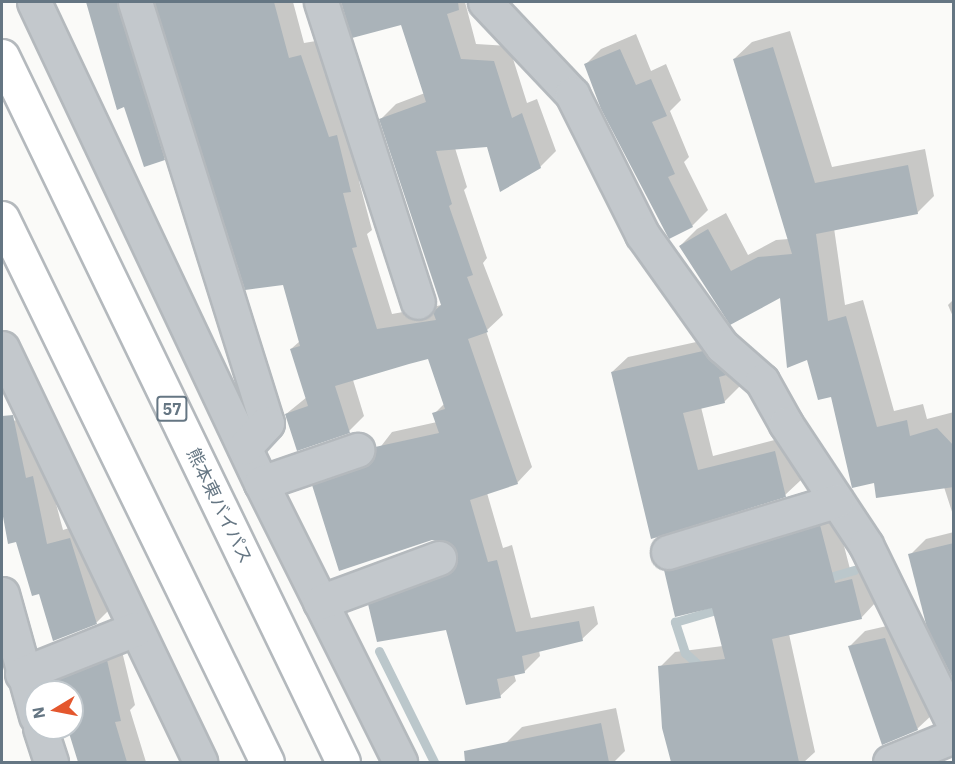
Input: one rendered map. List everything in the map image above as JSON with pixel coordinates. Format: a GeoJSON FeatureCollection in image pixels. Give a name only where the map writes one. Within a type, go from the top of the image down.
{"type":"FeatureCollection","features":[{"type":"Feature","properties":{"kind":"highway","name":"熊本東バイパス"},"geometry":{"type":"LineString","coordinates":[[2,56],[343,762]]}},
{"type":"Feature","properties":{"kind":"highway"},"geometry":{"type":"LineString","coordinates":[[2,218],[267,762]]}},
{"type":"Feature","properties":{"kind":"street"},"geometry":{"type":"LineString","coordinates":[[34,2],[261,483],[400,762]]}},
{"type":"Feature","properties":{"kind":"street"},"geometry":{"type":"LineString","coordinates":[[135,2],[267,423],[245,447]]}},
{"type":"Feature","properties":{"kind":"street"},"geometry":{"type":"LineString","coordinates":[[321,2],[418,302]]}},
{"type":"Feature","properties":{"kind":"street"},"geometry":{"type":"LineString","coordinates":[[485,2],[572,94],[642,234],[722,346],[762,381],[876,564],[954,725]]}},
{"type":"Feature","properties":{"kind":"street"},"geometry":{"type":"LineString","coordinates":[[2,348],[200,762]]}},
{"type":"Feature","properties":{"kind":"street"},"geometry":{"type":"LineString","coordinates":[[261,483],[357,450]]}},
{"type":"Feature","properties":{"kind":"street"},"geometry":{"type":"LineString","coordinates":[[668,552],[836,501]]}},
{"type":"Feature","properties":{"kind":"street"},"geometry":{"type":"LineString","coordinates":[[320,602],[439,558]]}},
{"type":"Feature","properties":{"kind":"street"},"geometry":{"type":"LineString","coordinates":[[2,594],[24,680]]}},
{"type":"Feature","properties":{"kind":"street"},"geometry":{"type":"LineString","coordinates":[[22,674],[135,629]]}},
{"type":"Feature","properties":{"kind":"street"},"geometry":{"type":"LineString","coordinates":[[890,762],[954,736]]}},
{"type":"Feature","properties":{"kind":"street"},"geometry":{"type":"LineString","coordinates":[[44,740],[51,762]]}},
{"type":"Feature","properties":{"kind":"building"},"geometry":{"type":"Polygon","coordinates":[[[86,2],[117,2],[165,160],[144,167],[124,107],[117,110],[86,2]]]}},
{"type":"Feature","properties":{"kind":"building"},"geometry":{"type":"Polygon","coordinates":[[[154,2],[274,2],[289,58],[301,55],[329,137],[337,135],[351,192],[343,193],[357,247],[352,248],[377,329],[436,320],[433,312],[441,305],[379,119],[426,102],[401,25],[352,38],[341,2],[458,2],[459,10],[447,14],[461,59],[494,61],[512,118],[522,113],[541,168],[500,192],[487,147],[436,151],[452,204],[449,206],[473,275],[467,277],[488,332],[468,339],[518,484],[470,500],[488,562],[497,560],[516,632],[579,621],[583,641],[522,656],[525,673],[497,679],[501,698],[466,705],[446,630],[377,642],[368,604],[453,570],[457,552],[450,543],[432,540],[339,571],[312,485],[364,467],[371,462],[375,447],[439,433],[432,413],[445,409],[428,359],[409,364],[335,386],[350,433],[297,451],[285,414],[308,406],[290,349],[300,346],[283,285],[245,290],[154,2]]]}},
{"type":"Feature","properties":{"kind":"building"},"geometry":{"type":"Polygon","coordinates":[[[773,47],[815,183],[908,165],[918,214],[816,234],[828,321],[846,316],[877,427],[907,420],[910,436],[937,428],[954,446],[954,487],[876,498],[874,483],[852,488],[831,397],[818,400],[807,360],[787,368],[780,298],[730,325],[679,246],[708,229],[731,271],[758,257],[792,254],[733,59],[773,47]]]}},
{"type":"Feature","properties":{"kind":"building"},"geometry":{"type":"Polygon","coordinates":[[[620,49],[636,85],[651,79],[667,116],[652,122],[675,174],[668,177],[693,227],[669,239],[601,109],[584,64],[620,49]]]}},
{"type":"Feature","properties":{"kind":"building"},"geometry":{"type":"Polygon","coordinates":[[[703,351],[726,375],[719,377],[725,403],[683,413],[698,470],[775,451],[786,497],[651,539],[611,372],[703,351]]]}},
{"type":"Feature","properties":{"kind":"building"},"geometry":{"type":"Polygon","coordinates":[[[13,415],[26,478],[33,476],[47,544],[70,538],[97,624],[53,641],[39,594],[32,596],[16,542],[8,544],[2,511],[2,416],[13,415]]]}},
{"type":"Feature","properties":{"kind":"building"},"geometry":{"type":"Polygon","coordinates":[[[820,525],[835,583],[852,579],[862,619],[772,639],[799,762],[671,762],[662,728],[658,666],[725,659],[712,608],[675,617],[664,570],[820,525]]]}},
{"type":"Feature","properties":{"kind":"building"},"geometry":{"type":"Polygon","coordinates":[[[954,543],[954,681],[927,628],[908,554],[954,543]]]}},
{"type":"Feature","properties":{"kind":"building"},"geometry":{"type":"Polygon","coordinates":[[[885,638],[918,730],[882,745],[848,646],[885,638]]]}},
{"type":"Feature","properties":{"kind":"building"},"geometry":{"type":"Polygon","coordinates":[[[107,660],[121,721],[115,722],[127,762],[78,762],[71,740],[84,740],[84,680],[57,680],[107,660]]]}},
{"type":"Feature","properties":{"kind":"building"},"geometry":{"type":"Polygon","coordinates":[[[601,723],[609,762],[465,762],[464,751],[601,723]]]}},
{"type":"Feature","properties":{"kind":"waterway"},"geometry":{"type":"LineString","coordinates":[[823,579],[855,570]]}},
{"type":"Feature","properties":{"kind":"waterway"},"geometry":{"type":"LineString","coordinates":[[703,669],[685,653],[675,622],[723,608]]}},
{"type":"Feature","properties":{"kind":"waterway"},"geometry":{"type":"LineString","coordinates":[[379,651],[434,762]]}}]}
